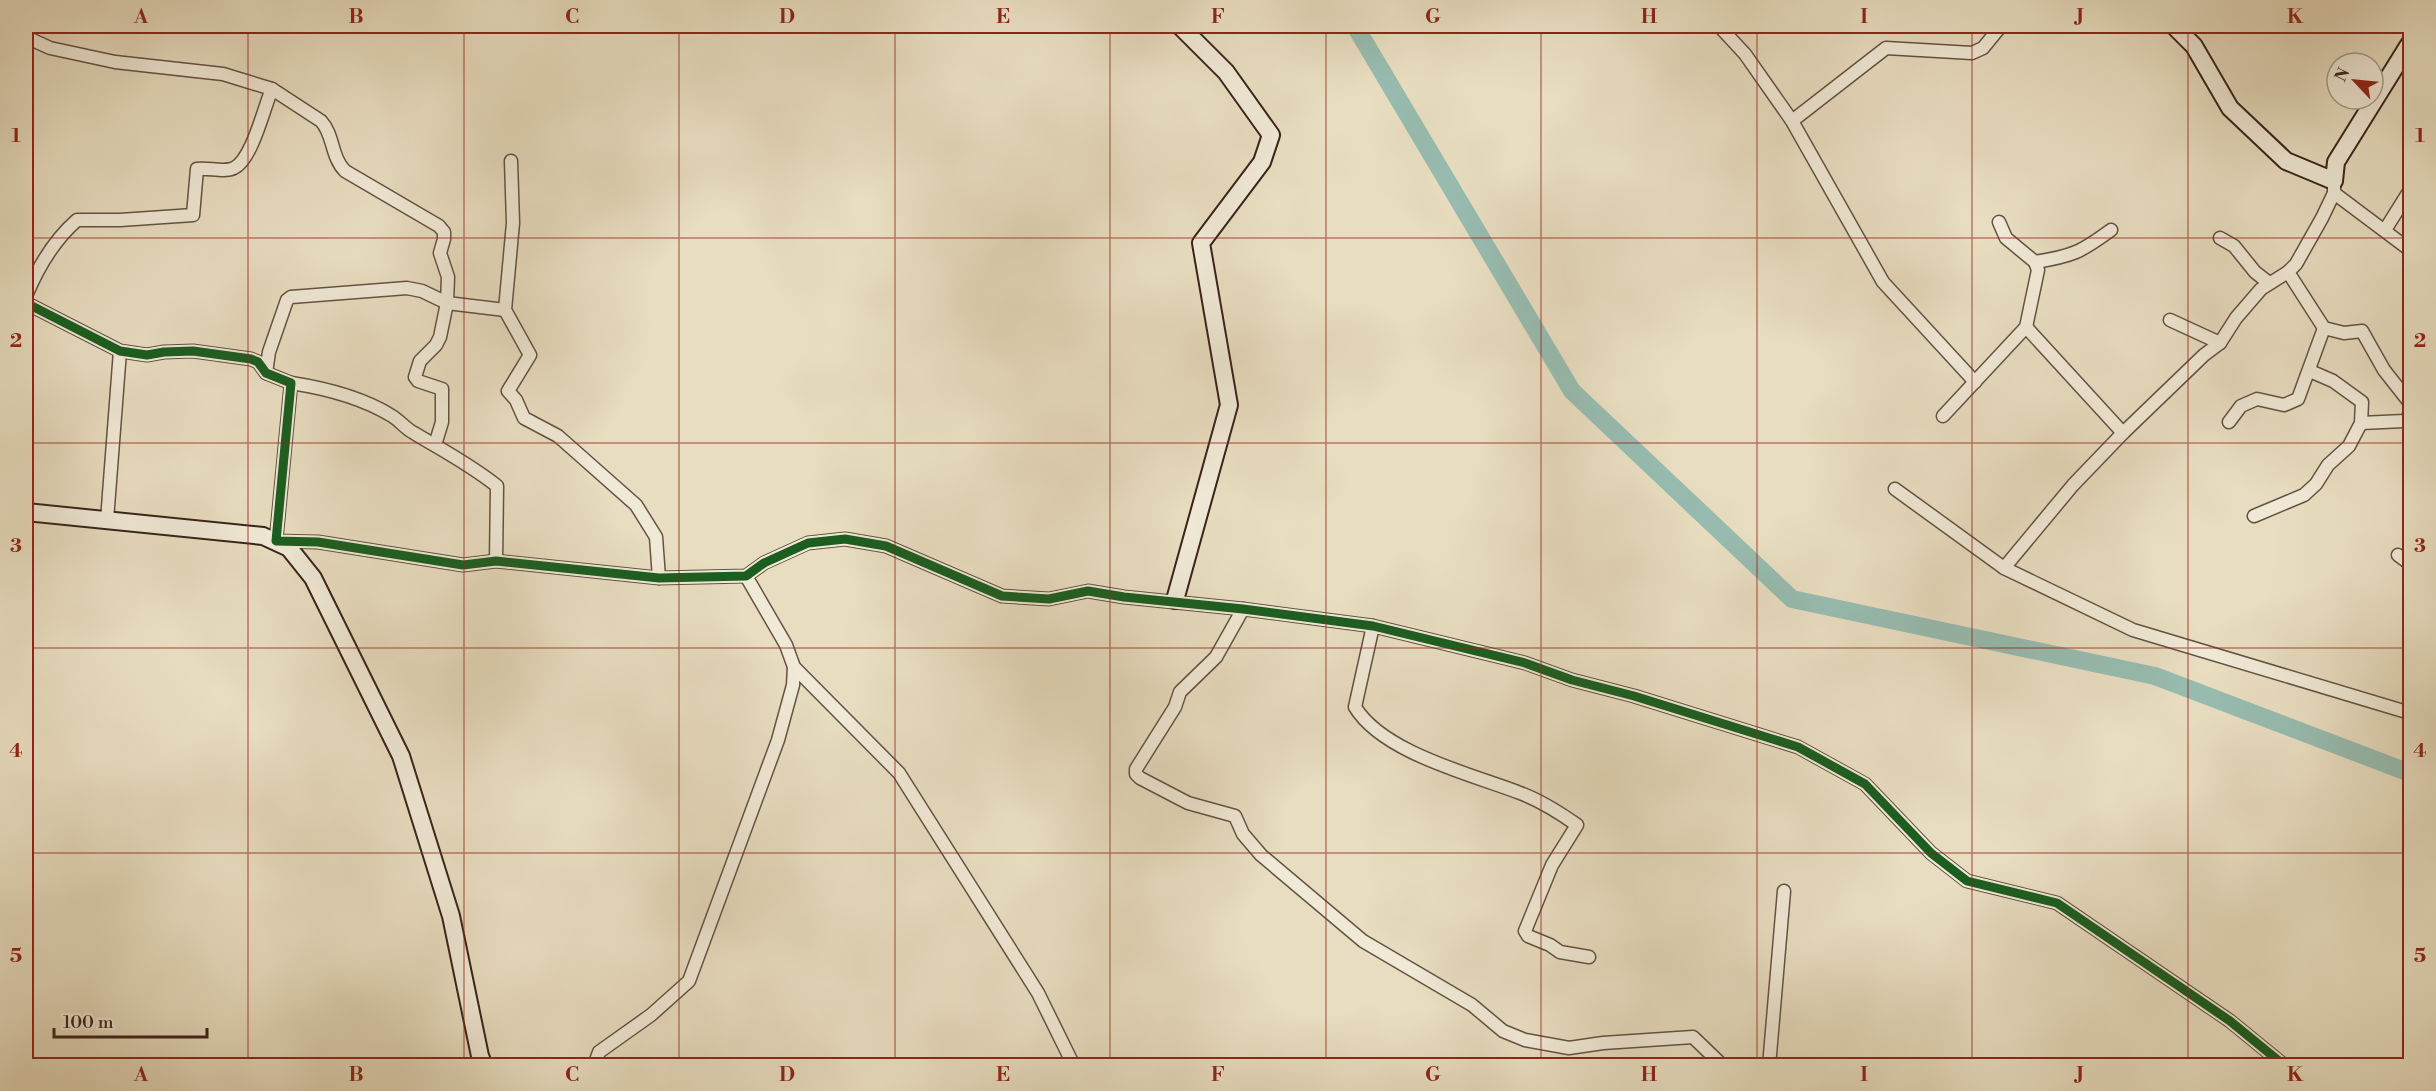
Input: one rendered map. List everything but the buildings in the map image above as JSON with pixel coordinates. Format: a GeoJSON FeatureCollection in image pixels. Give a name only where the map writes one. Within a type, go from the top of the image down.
{"type":"FeatureCollection","features":[{"type":"Feature","properties":{"kind":"street"},"geometry":{"type":"LineString","coordinates":[[1174,600],[1229,405],[1201,243],[1262,162],[1271,135],[1226,72],[1180,26]]}},
{"type":"Feature","properties":{"kind":"street"},"geometry":{"type":"LineString","coordinates":[[1719,26],[1745,54],[1792,121],[1883,282],[1976,382]]}},
{"type":"Feature","properties":{"kind":"street"},"geometry":{"type":"LineString","coordinates":[[1792,121],[1886,48],[1972,53],[1983,48],[2001,26]]}},
{"type":"Feature","properties":{"kind":"street"},"geometry":{"type":"LineString","coordinates":[[2174,26],[2194,46],[2230,108],[2286,160],[2334,187],[2410,250]]}},
{"type":"Feature","properties":{"kind":"street"},"geometry":{"type":"LineString","coordinates":[[26,37],[50,48],[116,62],[223,74],[272,89],[321,121],[327,128],[336,162],[345,171],[369,188],[427,218],[444,232],[440,253],[448,277],[447,303],[440,337],[436,345],[420,361],[415,377],[418,381],[442,389],[442,422],[435,445]]}},
{"type":"Feature","properties":{"kind":"street"},"geometry":{"type":"LineString","coordinates":[[2004,568],[2073,485],[2204,354],[2220,343],[2260,289],[2288,272],[2296,264],[2334,187],[2336,162],[2406,63],[2410,43]]}},
{"type":"Feature","properties":{"kind":"street"},"geometry":{"type":"LineString","coordinates":[[26,296],[38,267],[77,220],[120,220],[193,215],[197,169],[233,169],[239,165],[254,144],[272,89]]}},
{"type":"Feature","properties":{"kind":"street"},"geometry":{"type":"LineString","coordinates":[[511,161],[513,223],[505,310],[530,355],[508,391],[516,400],[524,418],[558,436],[636,504],[656,537],[658,578]]}},
{"type":"Feature","properties":{"kind":"street"},"geometry":{"type":"LineString","coordinates":[[2385,230],[2410,190]]}},
{"type":"Feature","properties":{"kind":"street"},"geometry":{"type":"LineString","coordinates":[[1943,416],[2026,327],[2038,270],[2036,262],[2006,238],[1999,222]]}},
{"type":"Feature","properties":{"kind":"street"},"geometry":{"type":"LineString","coordinates":[[2036,262],[2068,257],[2085,249],[2111,230]]}},
{"type":"Feature","properties":{"kind":"street"},"geometry":{"type":"LineString","coordinates":[[2220,238],[2234,246],[2255,272],[2269,284]]}},
{"type":"Feature","properties":{"kind":"street"},"geometry":{"type":"LineString","coordinates":[[2288,272],[2324,328],[2344,333],[2362,331],[2384,370],[2410,403]]}},
{"type":"Feature","properties":{"kind":"street"},"geometry":{"type":"LineString","coordinates":[[266,373],[269,352],[288,298],[407,288],[422,291],[447,303],[505,310]]}},
{"type":"Feature","properties":{"kind":"street"},"geometry":{"type":"LineString","coordinates":[[26,303],[120,351],[147,355],[193,351],[251,359],[258,362],[266,373],[291,382],[317,387],[391,416],[497,486],[495,561]]}},
{"type":"Feature","properties":{"kind":"street"},"geometry":{"type":"LineString","coordinates":[[2170,320],[2220,343]]}},
{"type":"Feature","properties":{"kind":"street"},"geometry":{"type":"LineString","coordinates":[[2026,327],[2123,433]]}},
{"type":"Feature","properties":{"kind":"street"},"geometry":{"type":"LineString","coordinates":[[2229,422],[2241,406],[2257,399],[2284,405],[2298,399],[2324,328]]}},
{"type":"Feature","properties":{"kind":"street"},"geometry":{"type":"LineString","coordinates":[[107,520],[120,351]]}},
{"type":"Feature","properties":{"kind":"street"},"geometry":{"type":"LineString","coordinates":[[2254,516],[2304,495],[2316,484],[2328,465],[2349,446],[2361,423],[2362,402],[2332,381],[2310,371]]}},
{"type":"Feature","properties":{"kind":"street"},"geometry":{"type":"LineString","coordinates":[[276,541],[291,382]]}},
{"type":"Feature","properties":{"kind":"street"},"geometry":{"type":"LineString","coordinates":[[2361,423],[2404,422],[2410,416]]}},
{"type":"Feature","properties":{"kind":"street"},"geometry":{"type":"LineString","coordinates":[[1895,489],[2004,568],[2133,630],[2410,713]]}},
{"type":"Feature","properties":{"kind":"street"},"geometry":{"type":"LineString","coordinates":[[26,512],[263,536],[289,548],[313,578],[401,756],[451,916],[480,1056],[484,1065]]}},
{"type":"Feature","properties":{"kind":"street"},"geometry":{"type":"LineString","coordinates":[[276,541],[318,542],[463,565],[495,561],[658,578],[746,576],[764,563],[807,543],[845,539],[886,546],[1002,596],[1049,599],[1088,591],[1124,597],[1174,600],[1373,626],[1525,663],[1572,680],[1634,696],[1798,747],[1865,784],[1931,853],[1967,881],[2057,903],[2229,1021],[2285,1065]]}},
{"type":"Feature","properties":{"kind":"street"},"geometry":{"type":"LineString","coordinates":[[2398,555],[2410,564]]}},
{"type":"Feature","properties":{"kind":"street"},"geometry":{"type":"LineString","coordinates":[[594,1065],[599,1052],[651,1015],[689,981],[778,740],[793,685],[794,667],[786,645],[746,576]]}},
{"type":"Feature","properties":{"kind":"street"},"geometry":{"type":"LineString","coordinates":[[1243,609],[1216,657],[1179,692],[1175,706],[1136,769],[1136,774],[1140,778],[1188,802],[1235,816],[1243,834],[1261,855],[1363,941],[1472,1005],[1503,1031],[1525,1040],[1569,1048],[1603,1042],[1694,1037],[1723,1065]]}},
{"type":"Feature","properties":{"kind":"street"},"geometry":{"type":"LineString","coordinates":[[1373,626],[1354,707],[1364,721],[1420,757],[1523,794],[1577,825],[1552,865],[1525,931],[1528,936],[1550,945],[1557,951],[1589,957]]}},
{"type":"Feature","properties":{"kind":"street"},"geometry":{"type":"LineString","coordinates":[[794,667],[899,773],[1038,993],[1074,1065]]}},
{"type":"Feature","properties":{"kind":"street"},"geometry":{"type":"LineString","coordinates":[[1769,1065],[1784,891]]}},
{"type":"Feature","properties":{"kind":"waterway"},"geometry":{"type":"LineString","coordinates":[[1355,26],[1572,391],[1792,599],[2155,676],[2410,773]]}},
{"type":"Feature","properties":{"kind":"cycle path"},"geometry":{"type":"LineString","coordinates":[[26,303],[120,351],[147,355],[193,351],[251,359],[258,362],[266,373],[291,383],[276,541],[318,542],[463,565],[496,561],[659,578],[746,576],[764,563],[808,543],[845,539],[886,546],[1002,596],[1049,599],[1088,591],[1373,626],[1525,663],[1572,680],[1634,696],[1798,747],[1865,784],[1931,853],[1967,881],[2057,903],[2230,1021],[2285,1066]]}}]}
